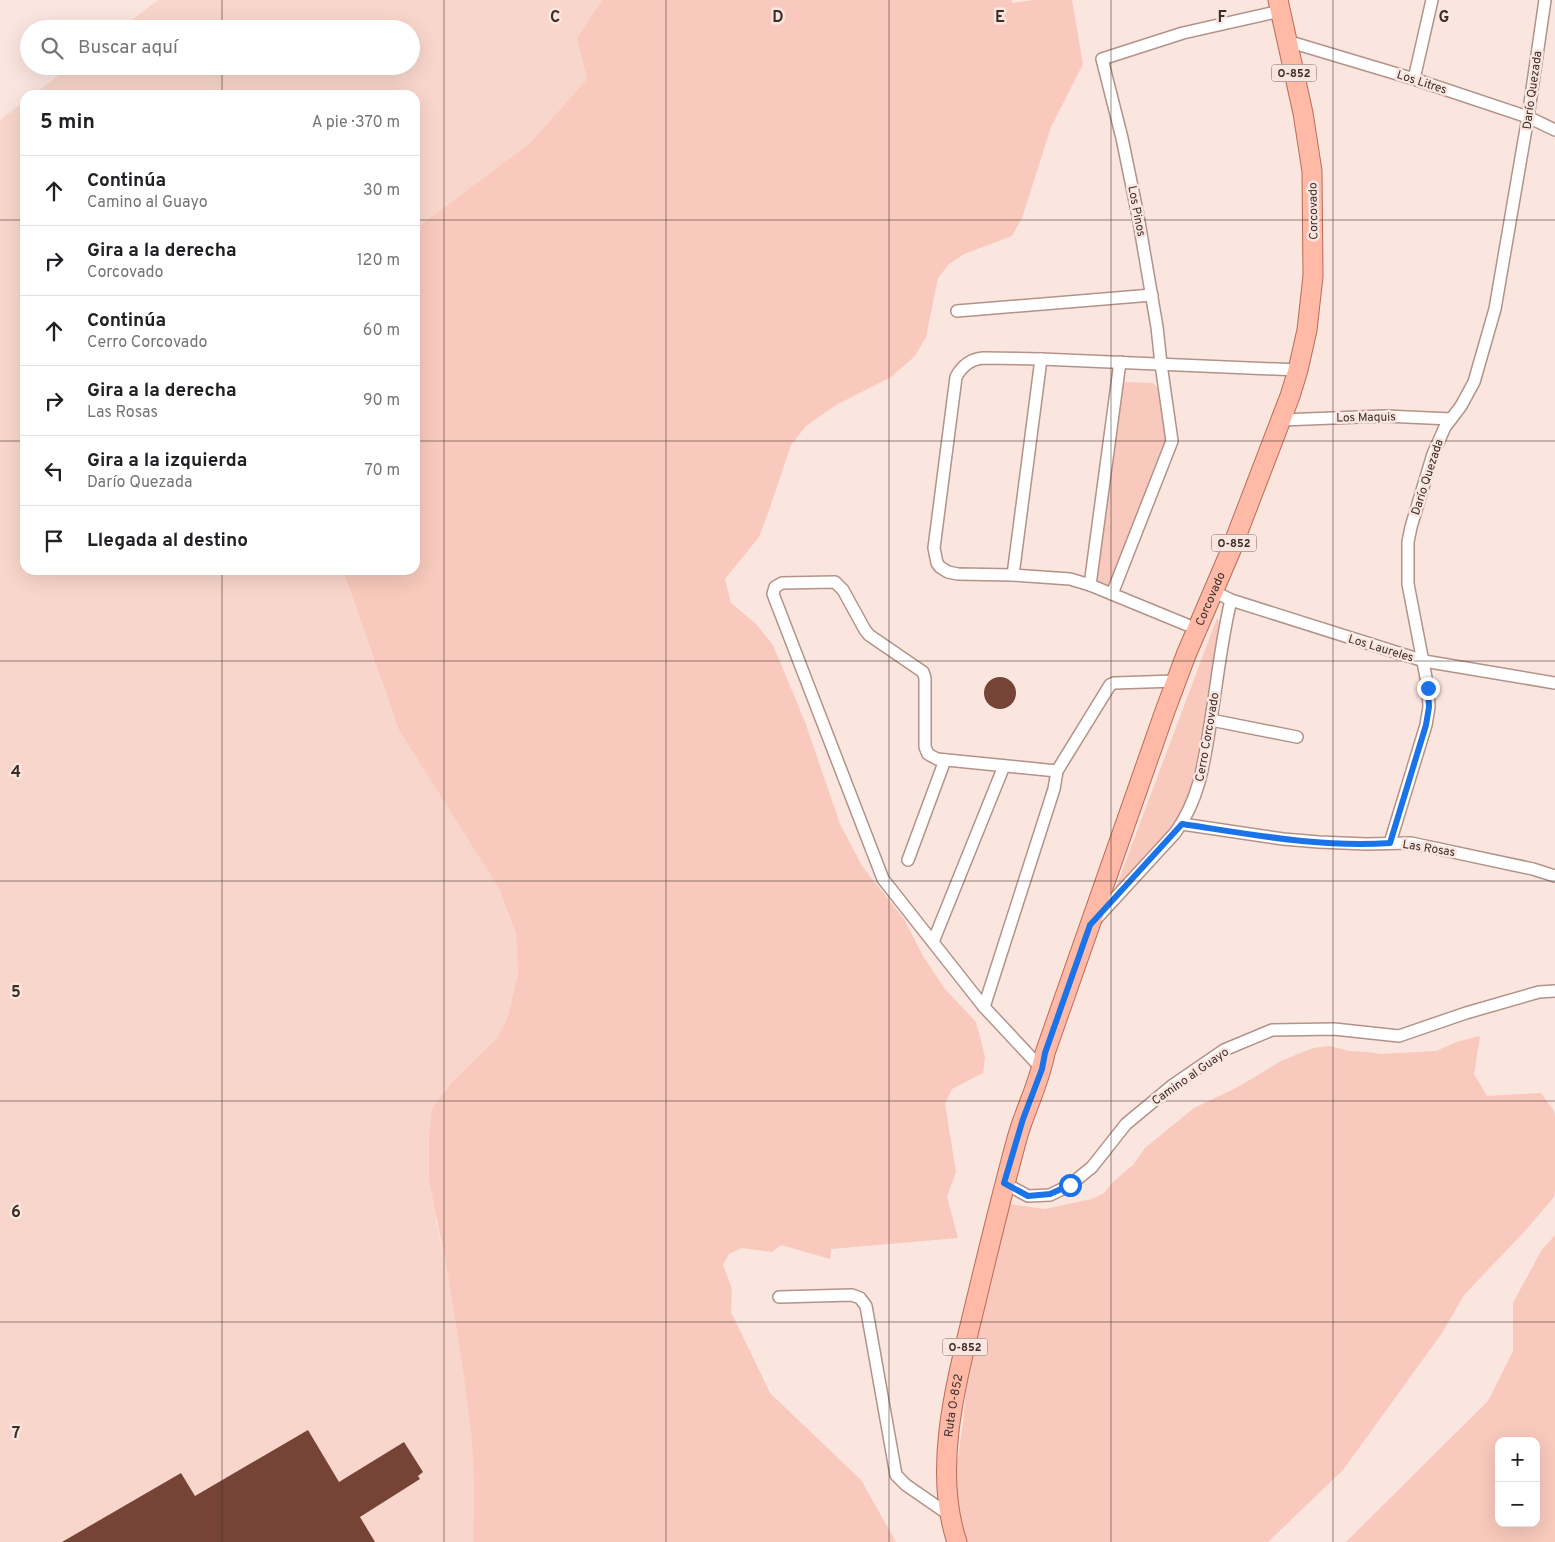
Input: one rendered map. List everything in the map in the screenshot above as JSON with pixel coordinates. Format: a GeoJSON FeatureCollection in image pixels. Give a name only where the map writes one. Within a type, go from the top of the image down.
{"type":"FeatureCollection","features":[{"type":"Feature","properties":{"kind":"main road","name":"Corcovado"},"geometry":{"type":"LineString","coordinates":[[1004,1183],[1023,1119],[1042,1069],[1045,1053],[1176,681],[1231,550],[1298,370],[1307,330],[1313,276],[1313,192],[1309,147],[1279,6]]}},
{"type":"Feature","properties":{"kind":"main road","name":"Ruta O-852"},"geometry":{"type":"LineString","coordinates":[[957,1542],[948,1514],[946,1492],[951,1410],[1004,1183]]}},
{"type":"Feature","properties":{"kind":"street"},"geometry":{"type":"LineString","coordinates":[[1414,79],[1432,0]]}},
{"type":"Feature","properties":{"kind":"street","name":"Darío Quezada"},"geometry":{"type":"LineString","coordinates":[[1390,843],[1428,716],[1429,698],[1424,661],[1408,584],[1408,542],[1439,438],[1461,406],[1474,382],[1491,326],[1528,117],[1544,0]]}},
{"type":"Feature","properties":{"kind":"street","name":"Los Pinos"},"geometry":{"type":"LineString","coordinates":[[1112,594],[1172,441],[1152,295],[1122,138],[1102,59],[1183,33],[1279,6]]}},
{"type":"Feature","properties":{"kind":"street","name":"Los Litres"},"geometry":{"type":"LineString","coordinates":[[1287,41],[1414,79],[1528,117],[1555,130]]}},
{"type":"Feature","properties":{"kind":"street"},"geometry":{"type":"LineString","coordinates":[[956,311],[1152,295]]}},
{"type":"Feature","properties":{"kind":"street"},"geometry":{"type":"LineString","coordinates":[[1197,629],[1112,594],[1062,578],[953,573],[940,567],[935,558],[934,548],[955,383],[962,368],[975,359],[983,358],[1298,370]]}},
{"type":"Feature","properties":{"kind":"street"},"geometry":{"type":"LineString","coordinates":[[1013,575],[1041,359]]}},
{"type":"Feature","properties":{"kind":"street"},"geometry":{"type":"LineString","coordinates":[[1090,586],[1120,362]]}},
{"type":"Feature","properties":{"kind":"street","name":"Los Maquis"},"geometry":{"type":"LineString","coordinates":[[1280,420],[1385,416],[1451,419]]}},
{"type":"Feature","properties":{"kind":"street"},"geometry":{"type":"LineString","coordinates":[[1042,1069],[984,1007],[883,879],[773,594],[775,587],[782,583],[835,582],[840,585],[864,630],[922,672],[926,678],[926,751],[937,759],[1057,772]]}},
{"type":"Feature","properties":{"kind":"street","name":"Los Laureles"},"geometry":{"type":"LineString","coordinates":[[1214,591],[1231,600],[1424,661],[1555,683]]}},
{"type":"Feature","properties":{"kind":"street","name":"Cerro Corcovado"},"geometry":{"type":"LineString","coordinates":[[1090,925],[1182,824],[1190,810],[1200,782],[1231,600]]}},
{"type":"Feature","properties":{"kind":"street"},"geometry":{"type":"LineString","coordinates":[[984,1007],[1054,789],[1057,772],[1110,685],[1114,683],[1176,681]]}},
{"type":"Feature","properties":{"kind":"street"},"geometry":{"type":"LineString","coordinates":[[1211,720],[1297,737]]}},
{"type":"Feature","properties":{"kind":"street"},"geometry":{"type":"LineString","coordinates":[[908,860],[945,760]]}},
{"type":"Feature","properties":{"kind":"street"},"geometry":{"type":"LineString","coordinates":[[933,942],[1004,766]]}},
{"type":"Feature","properties":{"kind":"street","name":"Las Rosas"},"geometry":{"type":"LineString","coordinates":[[1182,824],[1283,839],[1366,844],[1411,843],[1555,876]]}},
{"type":"Feature","properties":{"kind":"street","name":"Camino al Guayo"},"geometry":{"type":"LineString","coordinates":[[1004,1183],[1028,1196],[1050,1194],[1070,1185],[1092,1167],[1126,1124],[1173,1085],[1224,1050],[1272,1030],[1334,1029],[1399,1036],[1466,1013],[1539,992],[1555,991]]}},
{"type":"Feature","properties":{"kind":"street"},"geometry":{"type":"LineString","coordinates":[[779,1297],[852,1295],[860,1298],[866,1306],[896,1475],[906,1485],[948,1514]]}},
{"type":"Feature","properties":{"kind":"shaded area"},"geometry":{"type":"Polygon","coordinates":[[[158,0],[602,0],[577,38],[587,79],[531,142],[420,225],[420,90],[40,90],[59,75],[420,75],[420,20],[132,20],[158,0]]]}},
{"type":"Feature","properties":{"kind":"shaded area"},"geometry":{"type":"Polygon","coordinates":[[[602,0],[1012,0],[1012,3],[1033,0],[1072,0],[1083,64],[1051,127],[1022,218],[1012,236],[964,254],[949,264],[938,278],[926,337],[915,356],[891,377],[836,405],[806,426],[791,445],[759,537],[725,579],[731,603],[756,624],[773,645],[805,722],[840,824],[862,866],[904,919],[923,956],[944,988],[976,1022],[985,1057],[983,1073],[952,1089],[945,1104],[956,1172],[947,1197],[958,1238],[831,1249],[830,1259],[781,1245],[772,1252],[742,1248],[729,1254],[723,1265],[732,1289],[731,1312],[770,1393],[861,1480],[896,1542],[473,1542],[474,1491],[472,1441],[447,1269],[429,1180],[429,1136],[432,1109],[453,1081],[498,1037],[508,1016],[518,974],[516,933],[499,888],[399,730],[345,575],[420,575],[420,225],[531,142],[587,79],[577,38],[602,0]]]}},
{"type":"Feature","properties":{"kind":"shaded area"},"geometry":{"type":"Polygon","coordinates":[[[20,105],[20,575],[345,575],[399,730],[500,888],[516,933],[518,974],[508,1016],[498,1037],[453,1081],[436,1220],[447,1269],[472,1441],[474,1491],[473,1542],[0,1542],[0,120],[20,105]]]}},
{"type":"Feature","properties":{"kind":"shaded area"},"geometry":{"type":"Polygon","coordinates":[[[1124,382],[1153,383],[1160,391],[1168,447],[1109,587],[1100,583],[1097,578],[1121,390],[1124,382]]]}},
{"type":"Feature","properties":{"kind":"shaded area"},"geometry":{"type":"Polygon","coordinates":[[[1217,618],[1219,622],[1198,766],[1185,807],[1178,822],[1119,890],[1115,890],[1217,618]]]}},
{"type":"Feature","properties":{"kind":"shaded area"},"geometry":{"type":"Polygon","coordinates":[[[1480,1036],[1474,1074],[1487,1096],[1541,1093],[1554,1111],[1554,1197],[1524,1232],[1464,1295],[1442,1333],[1343,1470],[1268,1542],[957,1542],[954,1485],[963,1423],[969,1360],[1009,1204],[1045,1209],[1092,1199],[1104,1193],[1113,1182],[1133,1165],[1145,1148],[1194,1108],[1238,1087],[1281,1061],[1313,1048],[1329,1046],[1350,1051],[1381,1054],[1436,1051],[1456,1042],[1480,1036]]]}},
{"type":"Feature","properties":{"kind":"shaded area"},"geometry":{"type":"Polygon","coordinates":[[[1555,1235],[1555,1542],[1346,1542],[1488,1401],[1513,1351],[1513,1303],[1541,1251],[1555,1235]]]}},
{"type":"Feature","properties":{"kind":"building"},"geometry":{"type":"Polygon","coordinates":[[[1000,677],[1006,678],[1011,682],[1015,687],[1015,699],[1011,704],[1006,708],[1000,709],[994,708],[989,704],[985,699],[984,693],[985,687],[989,682],[994,678],[1000,677]]]}},
{"type":"Feature","properties":{"kind":"building"},"geometry":{"type":"Polygon","coordinates":[[[308,1430],[339,1482],[404,1442],[423,1472],[418,1476],[420,1479],[360,1517],[375,1542],[62,1542],[181,1473],[195,1496],[308,1430]]]}},
{"type":"Feature","properties":{"kind":"route"},"geometry":{"type":"LineString","coordinates":[[1070,1185],[1050,1194],[1028,1196],[1004,1183],[1023,1119],[1042,1069],[1045,1053],[1090,925],[1182,824],[1283,839],[1366,844],[1390,843],[1426,725],[1429,707],[1428,688]]}}]}
